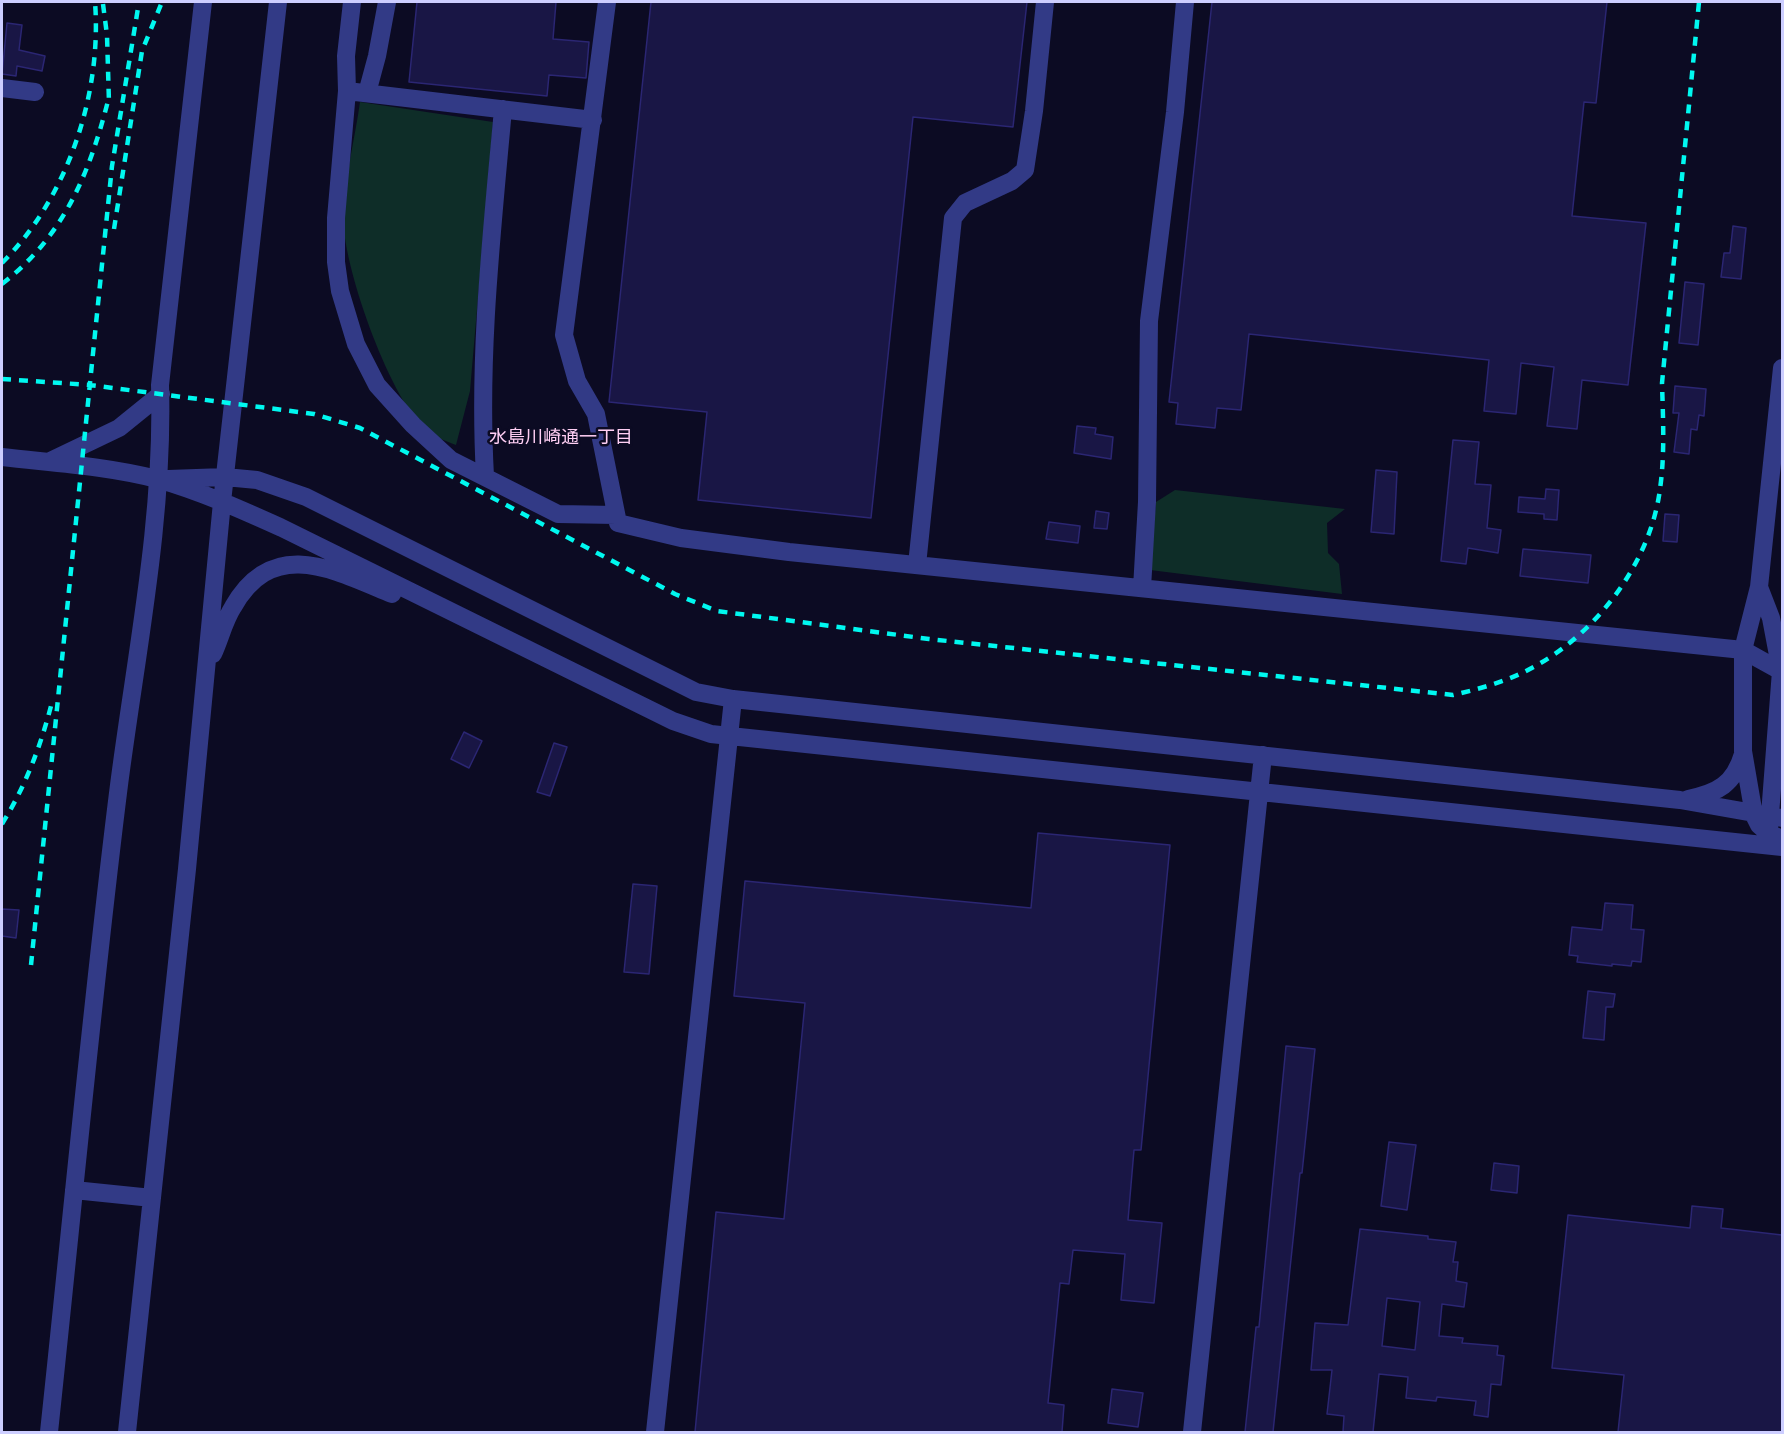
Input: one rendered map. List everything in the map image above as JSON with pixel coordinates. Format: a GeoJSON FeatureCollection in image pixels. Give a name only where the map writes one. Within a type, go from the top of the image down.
{"type":"FeatureCollection","features":[{"type":"Feature","properties":{"kind":"lane"},"geometry":{"type":"LineString","coordinates":[[48,1432],[119,786],[153,538],[161,394],[202,2]]}},
{"type":"Feature","properties":{"kind":"lane"},"geometry":{"type":"LineString","coordinates":[[128,1432],[222,502],[278,2]]}},
{"type":"Feature","properties":{"kind":"lane"},"geometry":{"type":"LineString","coordinates":[[352,2],[346,56],[347,90],[336,218],[336,262],[340,291],[356,344],[377,385],[440,453],[558,514],[616,514]]}},
{"type":"Feature","properties":{"kind":"lane"},"geometry":{"type":"LineString","coordinates":[[367,93],[377,56],[387,2]]}},
{"type":"Feature","properties":{"kind":"lane"},"geometry":{"type":"LineString","coordinates":[[607,2],[564,335],[577,381],[596,414],[618,523],[681,538],[917,565],[1743,650],[1781,671]]}},
{"type":"Feature","properties":{"kind":"lane"},"geometry":{"type":"LineString","coordinates":[[917,565],[953,218],[965,203],[1012,181],[1024,170],[1034,111],[1045,2]]}},
{"type":"Feature","properties":{"kind":"lane"},"geometry":{"type":"LineString","coordinates":[[1142,588],[1147,502],[1149,321],[1175,112],[1185,2]]}},
{"type":"Feature","properties":{"kind":"lane"},"geometry":{"type":"LineString","coordinates":[[2,88],[35,92]]}},
{"type":"Feature","properties":{"kind":"lane"},"geometry":{"type":"LineString","coordinates":[[347,90],[593,120]]}},
{"type":"Feature","properties":{"kind":"lane"},"geometry":{"type":"LineString","coordinates":[[484,476],[481,406],[486,308],[503,109]]}},
{"type":"Feature","properties":{"kind":"lane"},"geometry":{"type":"LineString","coordinates":[[1680,800],[1705,795],[1730,782],[1738,770],[1743,751],[1743,650],[1759,587],[1782,368]]}},
{"type":"Feature","properties":{"kind":"lane"},"geometry":{"type":"LineString","coordinates":[[48,462],[119,428],[161,394]]}},
{"type":"Feature","properties":{"kind":"lane"},"geometry":{"type":"LineString","coordinates":[[2,457],[157,479],[225,477],[257,480],[306,497],[686,687],[733,699],[1680,800],[1772,831]]}},
{"type":"Feature","properties":{"kind":"lane"},"geometry":{"type":"LineString","coordinates":[[157,479],[222,502],[282,528],[673,722],[693,729],[729,736],[1259,791],[1772,831]]}},
{"type":"Feature","properties":{"kind":"lane"},"geometry":{"type":"LineString","coordinates":[[206,666],[233,606],[254,578],[280,564],[306,564],[344,574],[456,624],[505,638]]}},
{"type":"Feature","properties":{"kind":"lane"},"geometry":{"type":"LineString","coordinates":[[1759,587],[1778,630],[1781,671],[1772,831]]}},
{"type":"Feature","properties":{"kind":"lane"},"geometry":{"type":"LineString","coordinates":[[1743,650],[1778,630]]}},
{"type":"Feature","properties":{"kind":"lane"},"geometry":{"type":"LineString","coordinates":[[655,1432],[733,699]]}},
{"type":"Feature","properties":{"kind":"lane"},"geometry":{"type":"LineString","coordinates":[[1743,751],[1772,831]]}},
{"type":"Feature","properties":{"kind":"lane"},"geometry":{"type":"LineString","coordinates":[[1192,1432],[1263,755]]}},
{"type":"Feature","properties":{"kind":"lane"},"geometry":{"type":"LineString","coordinates":[[74,1191],[152,1198]]}},
{"type":"Feature","properties":{"kind":"green space"},"geometry":{"type":"Polygon","coordinates":[[[360,102],[493,122],[470,391],[456,445],[427,432],[410,412],[382,359],[350,264],[343,214],[360,102]]]}},
{"type":"Feature","properties":{"kind":"green space"},"geometry":{"type":"Polygon","coordinates":[[[1175,490],[1345,509],[1327,523],[1328,553],[1339,564],[1342,594],[1150,570],[1156,502],[1175,490]]]}},
{"type":"Feature","properties":{"kind":"building"},"geometry":{"type":"Polygon","coordinates":[[[417,2],[556,2],[553,39],[589,42],[586,78],[549,75],[547,96],[409,82],[417,2]]]}},
{"type":"Feature","properties":{"kind":"building"},"geometry":{"type":"Polygon","coordinates":[[[651,2],[1027,2],[1013,127],[913,117],[871,518],[698,500],[707,412],[609,402],[651,2]]]}},
{"type":"Feature","properties":{"kind":"building"},"geometry":{"type":"Polygon","coordinates":[[[1212,2],[1607,2],[1596,103],[1584,102],[1572,216],[1646,223],[1628,385],[1582,380],[1577,429],[1547,426],[1554,367],[1521,363],[1516,414],[1484,411],[1489,360],[1249,334],[1241,410],[1217,408],[1215,428],[1176,424],[1178,403],[1169,402],[1212,2]]]}},
{"type":"Feature","properties":{"kind":"building"},"geometry":{"type":"Polygon","coordinates":[[[7,23],[22,25],[19,50],[45,56],[42,71],[17,66],[16,76],[2,74],[7,23]]]}},
{"type":"Feature","properties":{"kind":"building"},"geometry":{"type":"Polygon","coordinates":[[[1733,226],[1746,228],[1741,279],[1721,277],[1724,253],[1730,253],[1733,226]]]}},
{"type":"Feature","properties":{"kind":"building"},"geometry":{"type":"Polygon","coordinates":[[[1685,282],[1704,284],[1698,345],[1679,343],[1685,282]]]}},
{"type":"Feature","properties":{"kind":"building"},"geometry":{"type":"Polygon","coordinates":[[[1675,386],[1706,389],[1704,416],[1699,415],[1697,430],[1691,429],[1689,454],[1674,452],[1679,413],[1673,413],[1675,386]]]}},
{"type":"Feature","properties":{"kind":"building"},"geometry":{"type":"Polygon","coordinates":[[[1077,426],[1096,428],[1095,434],[1113,437],[1111,459],[1074,453],[1077,426]]]}},
{"type":"Feature","properties":{"kind":"building"},"geometry":{"type":"Polygon","coordinates":[[[1453,440],[1479,442],[1475,484],[1491,485],[1487,528],[1501,530],[1498,553],[1468,548],[1466,564],[1441,561],[1453,440]]]}},
{"type":"Feature","properties":{"kind":"building"},"geometry":{"type":"Polygon","coordinates":[[[1376,470],[1397,472],[1394,534],[1371,532],[1376,470]]]}},
{"type":"Feature","properties":{"kind":"building"},"geometry":{"type":"Polygon","coordinates":[[[1546,489],[1559,490],[1557,520],[1544,519],[1544,514],[1518,512],[1519,497],[1545,499],[1546,489]]]}},
{"type":"Feature","properties":{"kind":"building"},"geometry":{"type":"Polygon","coordinates":[[[1096,511],[1109,513],[1107,529],[1094,528],[1096,511]]]}},
{"type":"Feature","properties":{"kind":"building"},"geometry":{"type":"Polygon","coordinates":[[[1665,514],[1679,515],[1677,542],[1663,541],[1665,514]]]}},
{"type":"Feature","properties":{"kind":"building"},"geometry":{"type":"Polygon","coordinates":[[[1049,522],[1080,526],[1078,543],[1046,539],[1049,522]]]}},
{"type":"Feature","properties":{"kind":"building"},"geometry":{"type":"Polygon","coordinates":[[[1523,549],[1591,555],[1588,583],[1520,576],[1523,549]]]}},
{"type":"Feature","properties":{"kind":"building"},"geometry":{"type":"Polygon","coordinates":[[[464,732],[482,741],[469,768],[451,759],[464,732]]]}},
{"type":"Feature","properties":{"kind":"building"},"geometry":{"type":"Polygon","coordinates":[[[554,743],[567,747],[550,796],[537,792],[554,743]]]}},
{"type":"Feature","properties":{"kind":"building"},"geometry":{"type":"Polygon","coordinates":[[[1038,833],[1170,845],[1141,1150],[1134,1150],[1128,1220],[1162,1223],[1154,1303],[1121,1300],[1125,1254],[1073,1250],[1069,1284],[1060,1283],[1048,1403],[1064,1405],[1062,1432],[695,1432],[716,1212],[784,1219],[805,1003],[734,996],[745,881],[1031,908],[1038,833]]]}},
{"type":"Feature","properties":{"kind":"building"},"geometry":{"type":"Polygon","coordinates":[[[633,884],[657,886],[649,974],[624,972],[633,884]]]}},
{"type":"Feature","properties":{"kind":"building"},"geometry":{"type":"Polygon","coordinates":[[[1605,903],[1633,905],[1631,929],[1644,930],[1641,962],[1632,961],[1631,966],[1612,964],[1612,966],[1577,962],[1578,956],[1569,955],[1572,927],[1602,930],[1605,903]]]}},
{"type":"Feature","properties":{"kind":"building"},"geometry":{"type":"Polygon","coordinates":[[[2,909],[19,910],[16,938],[2,936],[2,909]]]}},
{"type":"Feature","properties":{"kind":"building"},"geometry":{"type":"Polygon","coordinates":[[[1588,991],[1615,994],[1613,1007],[1606,1007],[1604,1040],[1583,1038],[1588,991]]]}},
{"type":"Feature","properties":{"kind":"building"},"geometry":{"type":"Polygon","coordinates":[[[1286,1046],[1315,1049],[1302,1173],[1300,1173],[1273,1432],[1245,1432],[1256,1327],[1259,1327],[1286,1046]]]}},
{"type":"Feature","properties":{"kind":"building"},"geometry":{"type":"Polygon","coordinates":[[[1389,1142],[1416,1145],[1407,1210],[1381,1206],[1389,1142]]]}},
{"type":"Feature","properties":{"kind":"building"},"geometry":{"type":"Polygon","coordinates":[[[1494,1163],[1519,1166],[1517,1193],[1491,1190],[1494,1163]]]}},
{"type":"Feature","properties":{"kind":"building"},"geometry":{"type":"Polygon","coordinates":[[[1692,1206],[1723,1209],[1721,1228],[1782,1235],[1782,1432],[1618,1432],[1624,1375],[1552,1368],[1568,1215],[1690,1228],[1692,1206]]]}},
{"type":"Feature","properties":{"kind":"building"},"geometry":{"type":"Polygon","coordinates":[[[1360,1229],[1428,1236],[1428,1239],[1456,1242],[1453,1262],[1458,1262],[1456,1281],[1467,1283],[1464,1307],[1442,1304],[1439,1336],[1463,1338],[1462,1343],[1498,1346],[1497,1355],[1504,1356],[1501,1385],[1491,1384],[1488,1417],[1474,1415],[1476,1401],[1437,1397],[1436,1401],[1406,1398],[1408,1377],[1379,1374],[1373,1432],[1343,1432],[1344,1416],[1327,1414],[1332,1370],[1311,1370],[1315,1323],[1348,1325],[1360,1229]],[[1387,1298],[1382,1346],[1415,1350],[1420,1302],[1387,1298]]]}},
{"type":"Feature","properties":{"kind":"building"},"geometry":{"type":"Polygon","coordinates":[[[1112,1389],[1143,1393],[1138,1427],[1108,1423],[1112,1389]]]}},
{"type":"Feature","properties":{"kind":"railway"},"geometry":{"type":"LineString","coordinates":[[2,263],[25,237],[45,207],[62,176],[76,142],[93,72],[96,37],[95,2]]}},
{"type":"Feature","properties":{"kind":"railway"},"geometry":{"type":"LineString","coordinates":[[31,965],[112,166],[139,2]]}},
{"type":"Feature","properties":{"kind":"railway"},"geometry":{"type":"LineString","coordinates":[[114,229],[142,51],[162,2]]}},
{"type":"Feature","properties":{"kind":"railway"},"geometry":{"type":"LineString","coordinates":[[2,379],[90,385],[314,414],[360,428],[675,594],[717,611],[929,639],[1453,695],[1518,675],[1561,649],[1602,612],[1634,566],[1646,541],[1655,515],[1662,476],[1662,383],[1699,2]]}},
{"type":"Feature","properties":{"kind":"railway"},"geometry":{"type":"LineString","coordinates":[[103,4],[107,35],[109,103]]}},
{"type":"Feature","properties":{"kind":"railway"},"geometry":{"type":"LineString","coordinates":[[2,284],[43,245],[59,223],[72,200],[93,151],[109,97]]}},
{"type":"Feature","properties":{"kind":"railway"},"geometry":{"type":"LineString","coordinates":[[2,824],[31,767],[51,706]]}},
{"type":"Feature","properties":{"kind":"district","name":"水島川崎通一丁目"},"geometry":{"type":"Point","coordinates":[561,438]}}]}
